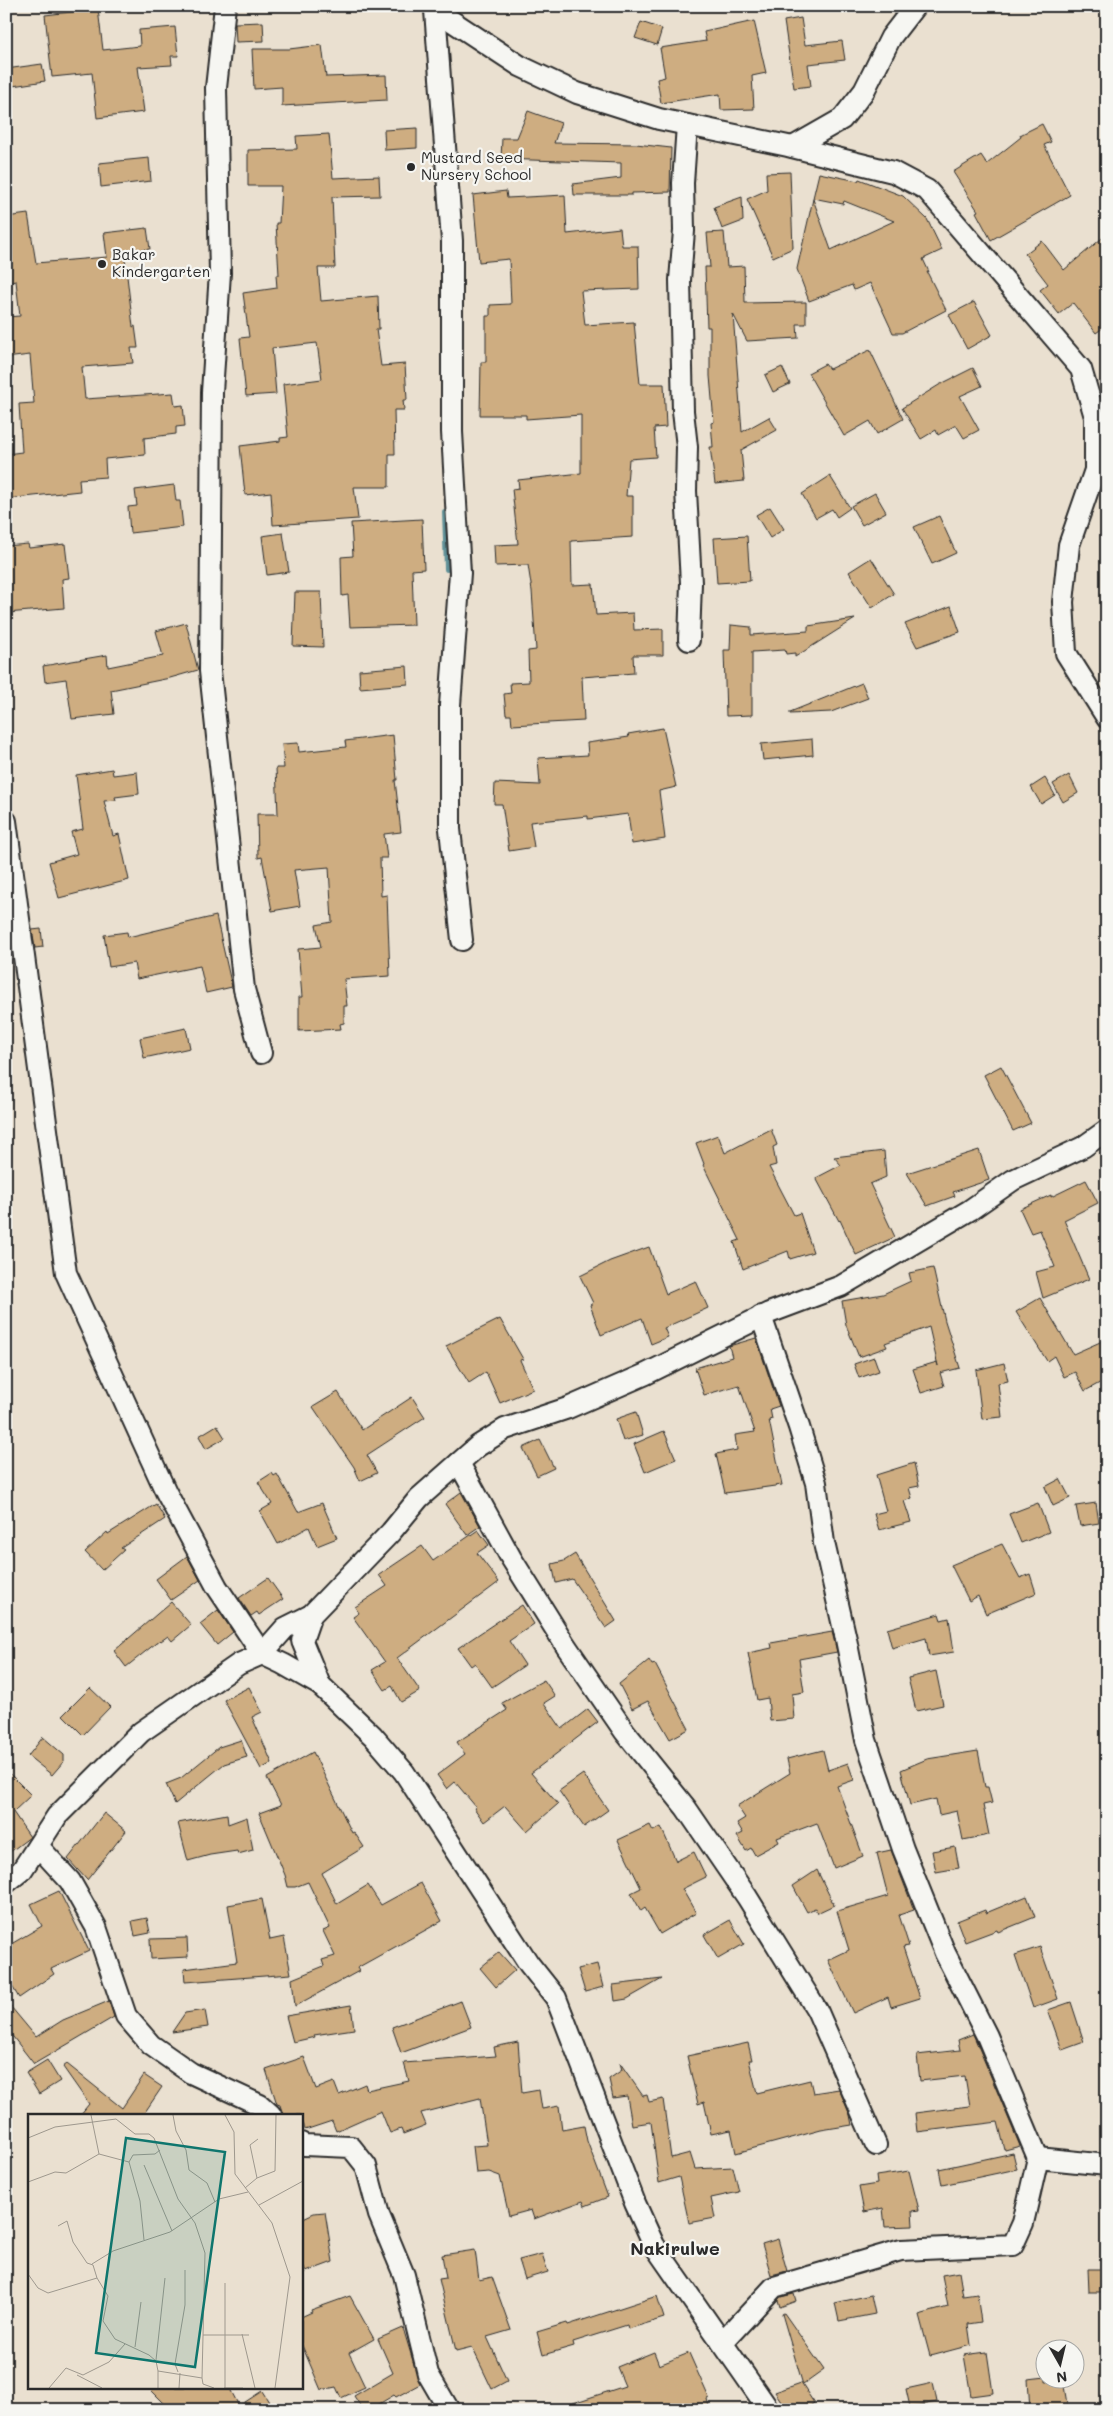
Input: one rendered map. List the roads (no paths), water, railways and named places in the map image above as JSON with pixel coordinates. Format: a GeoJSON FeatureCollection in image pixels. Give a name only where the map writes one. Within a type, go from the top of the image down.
{"type":"FeatureCollection","features":[{"type":"Feature","properties":{"kind":"street"},"geometry":{"type":"LineString","coordinates":[[225,6],[216,88],[220,274],[212,392],[210,671],[244,989],[261,1053]]}},
{"type":"Feature","properties":{"kind":"street"},"geometry":{"type":"LineString","coordinates":[[793,148],[842,119],[864,91],[891,37],[915,6]]}},
{"type":"Feature","properties":{"kind":"street"},"geometry":{"type":"LineString","coordinates":[[434,8],[520,66],[577,93],[659,119],[893,172],[927,190],[1028,304],[1081,369],[1095,417],[1095,470],[1069,546],[1062,602],[1065,644],[1066,653],[1107,718]]}},
{"type":"Feature","properties":{"kind":"street"},"geometry":{"type":"LineString","coordinates":[[434,8],[452,241],[452,432],[460,573],[450,705],[450,830],[462,940]]}},
{"type":"Feature","properties":{"kind":"street"},"geometry":{"type":"LineString","coordinates":[[688,125],[683,183],[684,231],[680,280],[687,447],[686,491],[691,583],[689,640]]}},
{"type":"Feature","properties":{"kind":"street"},"geometry":{"type":"LineString","coordinates":[[6,821],[66,1274],[166,1492],[217,1587],[262,1654],[320,1685],[374,1736],[404,1772],[529,1964],[556,1998],[635,2203],[654,2245],[769,2410]]}},
{"type":"Feature","properties":{"kind":"street"},"geometry":{"type":"LineString","coordinates":[[6,1883],[22,1870],[58,1816],[141,1732],[239,1664],[262,1654],[285,1628],[311,1615],[392,1532],[419,1498],[478,1446],[505,1429],[568,1408],[646,1374],[761,1316],[841,1286],[970,1210],[1013,1180],[1083,1147],[1107,1130]]}},
{"type":"Feature","properties":{"kind":"street"},"geometry":{"type":"LineString","coordinates":[[722,2343],[774,2286],[901,2250],[1013,2245],[1023,2223],[1038,2158],[987,2036],[945,1953],[903,1849],[866,1740],[824,1543],[816,1483],[799,1426],[761,1316]]}},
{"type":"Feature","properties":{"kind":"street"},"geometry":{"type":"LineString","coordinates":[[459,1463],[511,1558],[566,1646],[625,1732],[686,1808],[714,1848],[747,1897],[817,2010],[876,2145]]}},
{"type":"Feature","properties":{"kind":"street"},"geometry":{"type":"LineString","coordinates":[[311,1615],[302,1641],[320,1685]]}},
{"type":"Feature","properties":{"kind":"street"},"geometry":{"type":"LineString","coordinates":[[38,1846],[70,1881],[96,1927],[126,2016],[151,2045],[191,2073],[260,2105],[270,2114]]}},
{"type":"Feature","properties":{"kind":"street"},"geometry":{"type":"LineString","coordinates":[[302,2144],[351,2147],[366,2166],[379,2215],[404,2275],[428,2374],[449,2410]]}},
{"type":"Feature","properties":{"kind":"street"},"geometry":{"type":"LineString","coordinates":[[1038,2158],[1107,2165]]}},
{"type":"Feature","properties":{"kind":"waterway"},"geometry":{"type":"LineString","coordinates":[[445,512],[447,569]]}},
{"type":"Feature","properties":{"kind":"place","name":"Mustard Seed Nursery School"},"geometry":{"type":"Point","coordinates":[411,167]}},
{"type":"Feature","properties":{"kind":"place","name":"Bakar Kindergarten"},"geometry":{"type":"Point","coordinates":[102,264]}},
{"type":"Feature","properties":{"kind":"district","name":"Nakirulwe"},"geometry":{"type":"Point","coordinates":[675,2249]}}]}
